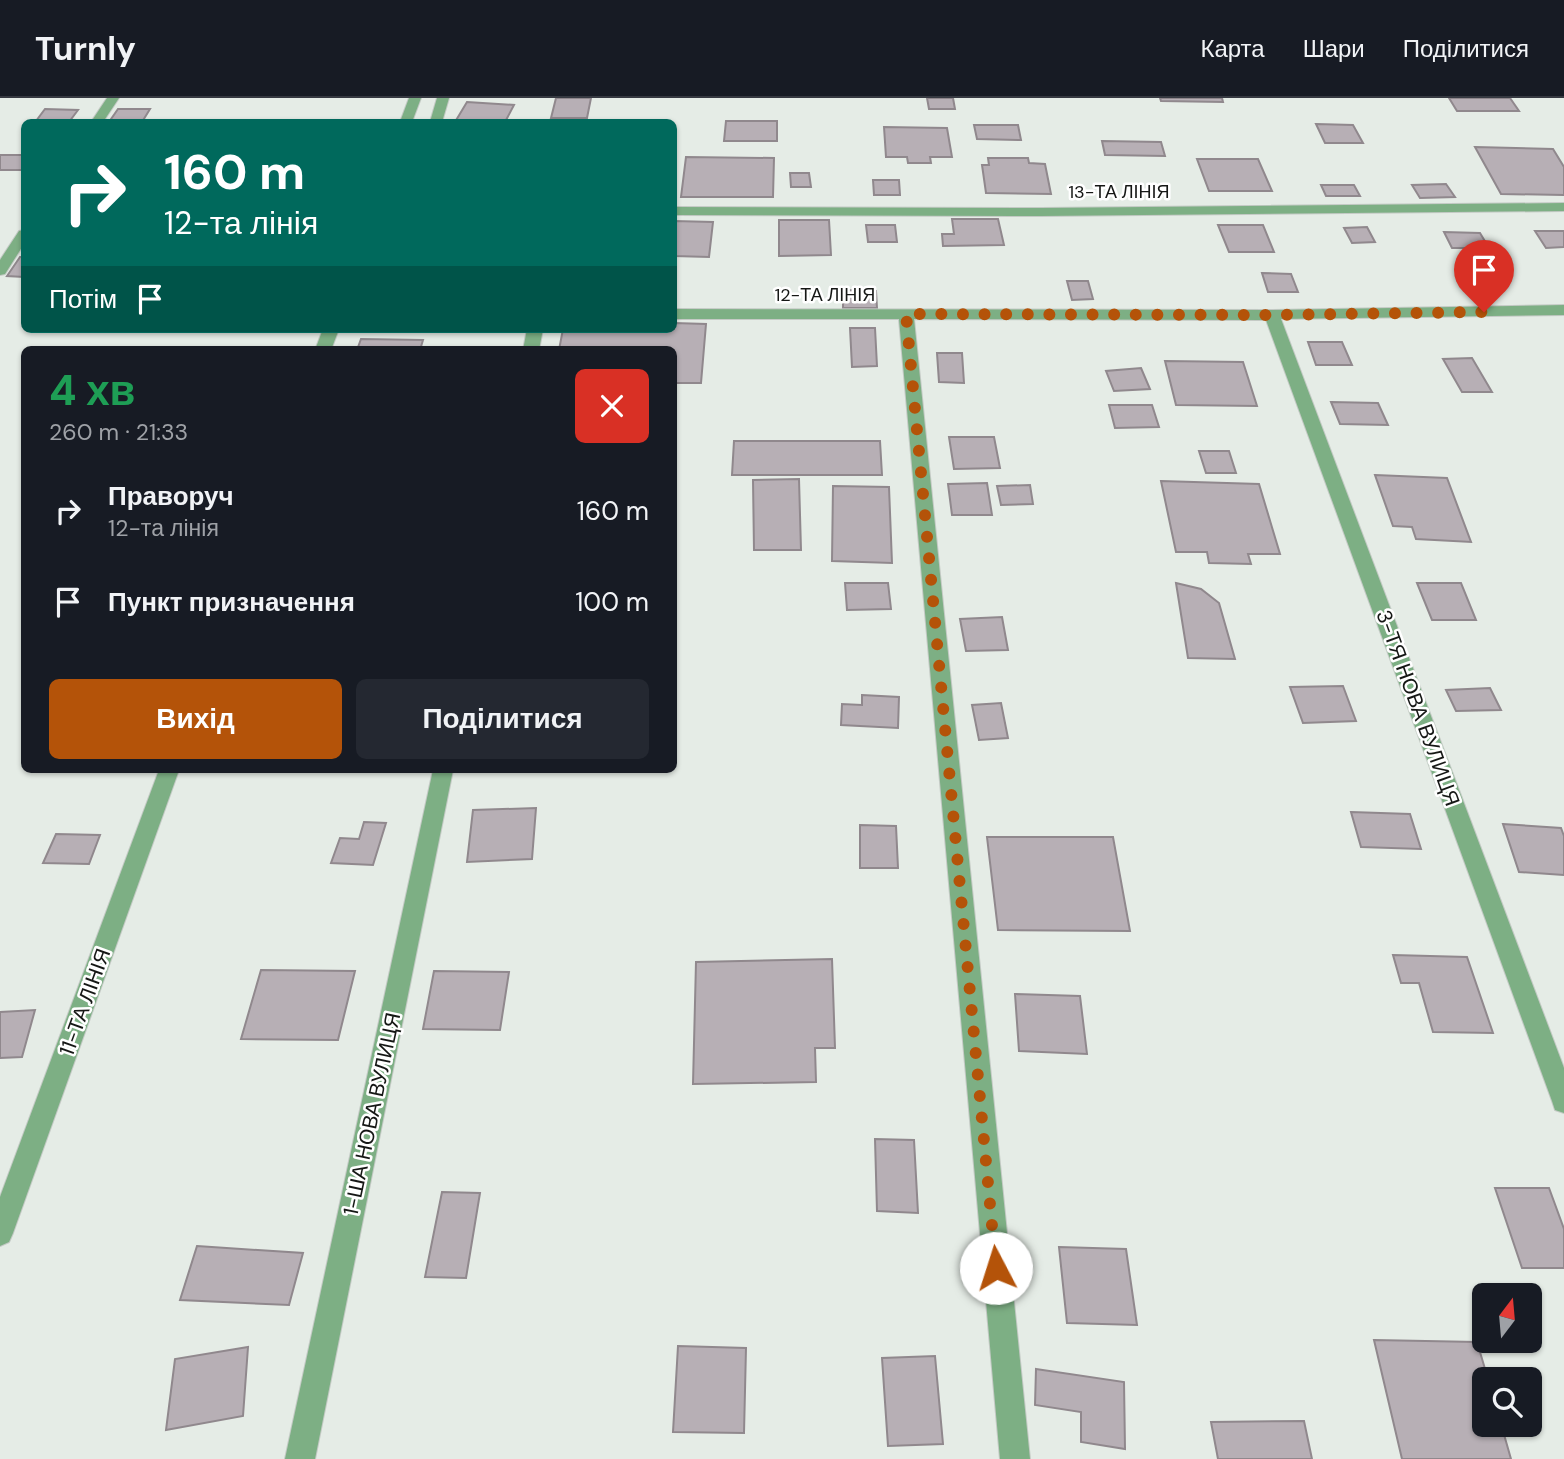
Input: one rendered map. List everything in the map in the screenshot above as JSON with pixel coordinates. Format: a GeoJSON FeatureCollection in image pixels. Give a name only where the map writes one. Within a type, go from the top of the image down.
{"type":"FeatureCollection","features":[{"type":"Feature","properties":{"kind":"street"},"geometry":{"type":"LineString","coordinates":[[99,119],[113,98]]}},
{"type":"Feature","properties":{"kind":"street"},"geometry":{"type":"LineString","coordinates":[[407,119],[415,98]]}},
{"type":"Feature","properties":{"kind":"street"},"geometry":{"type":"LineString","coordinates":[[437,119],[443,98]]}},
{"type":"Feature","properties":{"kind":"street","name":"13-ТА ЛІНІЯ"},"geometry":{"type":"LineString","coordinates":[[677,211],[1041,212],[1564,207]]}},
{"type":"Feature","properties":{"kind":"street"},"geometry":{"type":"LineString","coordinates":[[0,271],[21,239]]}},
{"type":"Feature","properties":{"kind":"street","name":"12-ТА ЛІНІЯ"},"geometry":{"type":"LineString","coordinates":[[677,314],[1272,315],[1564,310]]}},
{"type":"Feature","properties":{"kind":"street"},"geometry":{"type":"LineString","coordinates":[[906,314],[1014,1459]]}},
{"type":"Feature","properties":{"kind":"street","name":"3-ТЯ НОВА ВУЛИЦЯ"},"geometry":{"type":"LineString","coordinates":[[1272,315],[1564,1101]]}},
{"type":"Feature","properties":{"kind":"street","name":"11-ТА ЛІНІЯ"},"geometry":{"type":"LineString","coordinates":[[0,1233],[168,773]]}},
{"type":"Feature","properties":{"kind":"street","name":"1-ША НОВА ВУЛИЦЯ"},"geometry":{"type":"LineString","coordinates":[[300,1459],[442,773]]}},
{"type":"Feature","properties":{"kind":"building"},"geometry":{"type":"Polygon","coordinates":[[[556,98],[591,98],[587,118],[551,118],[556,98]]]}},
{"type":"Feature","properties":{"kind":"building"},"geometry":{"type":"Polygon","coordinates":[[[927,98],[953,98],[955,109],[929,109],[927,98]]]}},
{"type":"Feature","properties":{"kind":"building"},"geometry":{"type":"Polygon","coordinates":[[[1160,98],[1222,98],[1223,102],[1161,101],[1160,98]]]}},
{"type":"Feature","properties":{"kind":"building"},"geometry":{"type":"Polygon","coordinates":[[[1449,98],[1510,98],[1519,111],[1457,111],[1449,98]]]}},
{"type":"Feature","properties":{"kind":"building"},"geometry":{"type":"Polygon","coordinates":[[[467,102],[514,105],[507,119],[457,119],[467,102]]]}},
{"type":"Feature","properties":{"kind":"building"},"geometry":{"type":"Polygon","coordinates":[[[45,109],[78,110],[71,119],[38,119],[45,109]]]}},
{"type":"Feature","properties":{"kind":"building"},"geometry":{"type":"Polygon","coordinates":[[[118,109],[150,109],[144,119],[111,119],[118,109]]]}},
{"type":"Feature","properties":{"kind":"building"},"geometry":{"type":"Polygon","coordinates":[[[726,121],[777,121],[777,141],[724,141],[726,121]]]}},
{"type":"Feature","properties":{"kind":"building"},"geometry":{"type":"Polygon","coordinates":[[[1316,124],[1353,125],[1363,143],[1325,143],[1316,124]]]}},
{"type":"Feature","properties":{"kind":"building"},"geometry":{"type":"Polygon","coordinates":[[[974,125],[1018,125],[1021,140],[977,139],[974,125]]]}},
{"type":"Feature","properties":{"kind":"building"},"geometry":{"type":"Polygon","coordinates":[[[884,127],[947,128],[952,157],[930,157],[931,163],[908,163],[907,157],[886,157],[884,127]]]}},
{"type":"Feature","properties":{"kind":"building"},"geometry":{"type":"Polygon","coordinates":[[[1102,141],[1161,142],[1165,156],[1105,155],[1102,141]]]}},
{"type":"Feature","properties":{"kind":"building"},"geometry":{"type":"Polygon","coordinates":[[[1475,147],[1553,149],[1564,167],[1564,195],[1501,194],[1475,147]]]}},
{"type":"Feature","properties":{"kind":"building"},"geometry":{"type":"Polygon","coordinates":[[[0,155],[21,155],[21,170],[0,170],[0,155]]]}},
{"type":"Feature","properties":{"kind":"building"},"geometry":{"type":"Polygon","coordinates":[[[686,157],[774,158],[773,197],[681,197],[686,157]]]}},
{"type":"Feature","properties":{"kind":"building"},"geometry":{"type":"Polygon","coordinates":[[[988,158],[1028,158],[1029,163],[1045,164],[1051,194],[986,193],[982,165],[989,165],[988,158]]]}},
{"type":"Feature","properties":{"kind":"building"},"geometry":{"type":"Polygon","coordinates":[[[1197,159],[1258,159],[1272,191],[1209,191],[1197,159]]]}},
{"type":"Feature","properties":{"kind":"building"},"geometry":{"type":"Polygon","coordinates":[[[790,173],[809,173],[811,187],[791,187],[790,173]]]}},
{"type":"Feature","properties":{"kind":"building"},"geometry":{"type":"Polygon","coordinates":[[[873,180],[899,180],[900,195],[874,195],[873,180]]]}},
{"type":"Feature","properties":{"kind":"building"},"geometry":{"type":"Polygon","coordinates":[[[1446,184],[1455,197],[1420,198],[1412,185],[1446,184]]]}},
{"type":"Feature","properties":{"kind":"building"},"geometry":{"type":"Polygon","coordinates":[[[1321,185],[1354,185],[1360,196],[1326,196],[1321,185]]]}},
{"type":"Feature","properties":{"kind":"building"},"geometry":{"type":"Polygon","coordinates":[[[952,219],[998,219],[1004,245],[943,246],[942,234],[954,234],[952,219]]]}},
{"type":"Feature","properties":{"kind":"building"},"geometry":{"type":"Polygon","coordinates":[[[779,220],[829,220],[831,255],[779,256],[779,220]]]}},
{"type":"Feature","properties":{"kind":"building"},"geometry":{"type":"Polygon","coordinates":[[[677,221],[713,222],[709,257],[677,256],[677,221]]]}},
{"type":"Feature","properties":{"kind":"building"},"geometry":{"type":"Polygon","coordinates":[[[866,225],[895,225],[897,242],[868,242],[866,225]]]}},
{"type":"Feature","properties":{"kind":"building"},"geometry":{"type":"Polygon","coordinates":[[[1218,225],[1263,225],[1274,252],[1229,252],[1218,225]]]}},
{"type":"Feature","properties":{"kind":"building"},"geometry":{"type":"Polygon","coordinates":[[[1367,227],[1375,242],[1352,243],[1344,228],[1367,227]]]}},
{"type":"Feature","properties":{"kind":"building"},"geometry":{"type":"Polygon","coordinates":[[[1535,231],[1564,231],[1564,247],[1546,248],[1535,231]]]}},
{"type":"Feature","properties":{"kind":"building"},"geometry":{"type":"Polygon","coordinates":[[[1444,232],[1480,233],[1489,248],[1452,248],[1444,232]]]}},
{"type":"Feature","properties":{"kind":"building"},"geometry":{"type":"Polygon","coordinates":[[[20,257],[21,257],[21,277],[7,276],[20,257]]]}},
{"type":"Feature","properties":{"kind":"building"},"geometry":{"type":"Polygon","coordinates":[[[1262,273],[1291,274],[1298,292],[1268,292],[1262,273]]]}},
{"type":"Feature","properties":{"kind":"building"},"geometry":{"type":"Polygon","coordinates":[[[1067,281],[1088,281],[1093,299],[1072,300],[1067,281]]]}},
{"type":"Feature","properties":{"kind":"building"},"geometry":{"type":"Polygon","coordinates":[[[843,290],[876,291],[877,308],[843,308],[843,290]]]}},
{"type":"Feature","properties":{"kind":"building"},"geometry":{"type":"Polygon","coordinates":[[[677,323],[706,324],[701,383],[677,383],[677,346],[560,346],[562,333],[677,333],[677,323]]]}},
{"type":"Feature","properties":{"kind":"building"},"geometry":{"type":"Polygon","coordinates":[[[850,328],[875,328],[877,366],[852,367],[850,328]]]}},
{"type":"Feature","properties":{"kind":"building"},"geometry":{"type":"Polygon","coordinates":[[[361,339],[423,340],[421,346],[358,346],[361,339]]]}},
{"type":"Feature","properties":{"kind":"building"},"geometry":{"type":"Polygon","coordinates":[[[1308,342],[1342,342],[1352,365],[1316,365],[1308,342]]]}},
{"type":"Feature","properties":{"kind":"building"},"geometry":{"type":"Polygon","coordinates":[[[937,353],[962,353],[964,383],[939,382],[937,353]]]}},
{"type":"Feature","properties":{"kind":"building"},"geometry":{"type":"Polygon","coordinates":[[[1472,358],[1492,392],[1462,392],[1443,359],[1472,358]]]}},
{"type":"Feature","properties":{"kind":"building"},"geometry":{"type":"Polygon","coordinates":[[[1165,361],[1243,362],[1257,406],[1176,405],[1165,361]]]}},
{"type":"Feature","properties":{"kind":"building"},"geometry":{"type":"Polygon","coordinates":[[[1141,368],[1150,389],[1114,391],[1106,371],[1141,368]]]}},
{"type":"Feature","properties":{"kind":"building"},"geometry":{"type":"Polygon","coordinates":[[[1331,402],[1378,403],[1388,425],[1340,424],[1331,402]]]}},
{"type":"Feature","properties":{"kind":"building"},"geometry":{"type":"Polygon","coordinates":[[[1109,405],[1152,405],[1159,427],[1115,428],[1109,405]]]}},
{"type":"Feature","properties":{"kind":"building"},"geometry":{"type":"Polygon","coordinates":[[[949,437],[994,437],[1000,468],[954,469],[949,437]]]}},
{"type":"Feature","properties":{"kind":"building"},"geometry":{"type":"Polygon","coordinates":[[[734,441],[880,441],[882,475],[732,475],[734,441]]]}},
{"type":"Feature","properties":{"kind":"building"},"geometry":{"type":"Polygon","coordinates":[[[1199,451],[1229,451],[1236,473],[1206,473],[1199,451]]]}},
{"type":"Feature","properties":{"kind":"building"},"geometry":{"type":"Polygon","coordinates":[[[1375,475],[1447,478],[1471,542],[1416,539],[1412,527],[1393,526],[1375,475]]]}},
{"type":"Feature","properties":{"kind":"building"},"geometry":{"type":"Polygon","coordinates":[[[799,479],[801,550],[754,550],[753,480],[799,479]]]}},
{"type":"Feature","properties":{"kind":"building"},"geometry":{"type":"Polygon","coordinates":[[[1161,481],[1259,484],[1280,554],[1248,554],[1251,564],[1209,563],[1207,552],[1176,552],[1161,481]]]}},
{"type":"Feature","properties":{"kind":"building"},"geometry":{"type":"Polygon","coordinates":[[[987,483],[992,515],[952,515],[948,484],[987,483]]]}},
{"type":"Feature","properties":{"kind":"building"},"geometry":{"type":"Polygon","coordinates":[[[1030,485],[1033,504],[1001,505],[997,486],[1030,485]]]}},
{"type":"Feature","properties":{"kind":"building"},"geometry":{"type":"Polygon","coordinates":[[[833,486],[889,487],[892,563],[832,561],[833,486]]]}},
{"type":"Feature","properties":{"kind":"building"},"geometry":{"type":"Polygon","coordinates":[[[845,583],[888,583],[891,609],[847,610],[845,583]]]}},
{"type":"Feature","properties":{"kind":"building"},"geometry":{"type":"Polygon","coordinates":[[[1176,583],[1201,589],[1219,603],[1235,659],[1188,658],[1176,583]]]}},
{"type":"Feature","properties":{"kind":"building"},"geometry":{"type":"Polygon","coordinates":[[[1417,583],[1461,583],[1476,620],[1432,620],[1417,583]]]}},
{"type":"Feature","properties":{"kind":"building"},"geometry":{"type":"Polygon","coordinates":[[[1002,617],[1008,650],[966,651],[960,619],[1002,617]]]}},
{"type":"Feature","properties":{"kind":"building"},"geometry":{"type":"Polygon","coordinates":[[[1343,686],[1356,721],[1303,723],[1290,687],[1343,686]]]}},
{"type":"Feature","properties":{"kind":"building"},"geometry":{"type":"Polygon","coordinates":[[[1490,688],[1501,710],[1456,711],[1446,690],[1490,688]]]}},
{"type":"Feature","properties":{"kind":"building"},"geometry":{"type":"Polygon","coordinates":[[[862,695],[899,697],[898,728],[841,725],[842,704],[862,705],[862,695]]]}},
{"type":"Feature","properties":{"kind":"building"},"geometry":{"type":"Polygon","coordinates":[[[1001,703],[1008,738],[979,740],[972,705],[1001,703]]]}},
{"type":"Feature","properties":{"kind":"building"},"geometry":{"type":"Polygon","coordinates":[[[536,808],[532,859],[467,862],[473,810],[536,808]]]}},
{"type":"Feature","properties":{"kind":"building"},"geometry":{"type":"Polygon","coordinates":[[[1351,812],[1410,814],[1421,849],[1361,847],[1351,812]]]}},
{"type":"Feature","properties":{"kind":"building"},"geometry":{"type":"Polygon","coordinates":[[[364,822],[386,823],[373,865],[331,863],[340,838],[359,839],[364,822]]]}},
{"type":"Feature","properties":{"kind":"building"},"geometry":{"type":"Polygon","coordinates":[[[1503,824],[1561,828],[1564,836],[1564,875],[1519,872],[1503,824]]]}},
{"type":"Feature","properties":{"kind":"building"},"geometry":{"type":"Polygon","coordinates":[[[860,825],[896,826],[898,868],[860,868],[860,825]]]}},
{"type":"Feature","properties":{"kind":"building"},"geometry":{"type":"Polygon","coordinates":[[[56,834],[100,835],[89,864],[43,863],[56,834]]]}},
{"type":"Feature","properties":{"kind":"building"},"geometry":{"type":"Polygon","coordinates":[[[987,837],[1113,837],[1130,931],[998,930],[987,837]]]}},
{"type":"Feature","properties":{"kind":"building"},"geometry":{"type":"Polygon","coordinates":[[[1393,955],[1467,957],[1493,1033],[1433,1032],[1419,983],[1401,983],[1393,955]]]}},
{"type":"Feature","properties":{"kind":"building"},"geometry":{"type":"Polygon","coordinates":[[[832,959],[835,1048],[815,1048],[816,1082],[693,1084],[696,962],[832,959]]]}},
{"type":"Feature","properties":{"kind":"building"},"geometry":{"type":"Polygon","coordinates":[[[261,970],[355,971],[338,1040],[241,1039],[261,970]]]}},
{"type":"Feature","properties":{"kind":"building"},"geometry":{"type":"Polygon","coordinates":[[[434,971],[509,972],[500,1030],[423,1029],[434,971]]]}},
{"type":"Feature","properties":{"kind":"building"},"geometry":{"type":"Polygon","coordinates":[[[1015,994],[1080,996],[1087,1054],[1019,1051],[1015,994]]]}},
{"type":"Feature","properties":{"kind":"building"},"geometry":{"type":"Polygon","coordinates":[[[35,1010],[22,1057],[0,1058],[0,1012],[35,1010]]]}},
{"type":"Feature","properties":{"kind":"building"},"geometry":{"type":"Polygon","coordinates":[[[875,1139],[914,1140],[918,1213],[877,1211],[875,1139]]]}},
{"type":"Feature","properties":{"kind":"building"},"geometry":{"type":"Polygon","coordinates":[[[1495,1188],[1549,1188],[1564,1229],[1564,1268],[1522,1268],[1495,1188]]]}},
{"type":"Feature","properties":{"kind":"building"},"geometry":{"type":"Polygon","coordinates":[[[442,1192],[480,1193],[466,1278],[425,1277],[442,1192]]]}},
{"type":"Feature","properties":{"kind":"building"},"geometry":{"type":"Polygon","coordinates":[[[197,1246],[303,1253],[289,1305],[180,1300],[197,1246]]]}},
{"type":"Feature","properties":{"kind":"building"},"geometry":{"type":"Polygon","coordinates":[[[1059,1247],[1126,1249],[1137,1325],[1067,1323],[1059,1247]]]}},
{"type":"Feature","properties":{"kind":"building"},"geometry":{"type":"Polygon","coordinates":[[[1374,1340],[1472,1342],[1472,1353],[1480,1353],[1484,1367],[1472,1367],[1472,1437],[1505,1437],[1511,1459],[1402,1459],[1374,1340]]]}},
{"type":"Feature","properties":{"kind":"building"},"geometry":{"type":"Polygon","coordinates":[[[678,1346],[746,1348],[744,1433],[673,1432],[678,1346]]]}},
{"type":"Feature","properties":{"kind":"building"},"geometry":{"type":"Polygon","coordinates":[[[248,1347],[243,1416],[166,1430],[175,1359],[248,1347]]]}},
{"type":"Feature","properties":{"kind":"building"},"geometry":{"type":"Polygon","coordinates":[[[935,1356],[943,1444],[888,1446],[882,1358],[935,1356]]]}},
{"type":"Feature","properties":{"kind":"building"},"geometry":{"type":"Polygon","coordinates":[[[1036,1369],[1124,1382],[1125,1449],[1081,1442],[1081,1412],[1035,1405],[1036,1369]]]}},
{"type":"Feature","properties":{"kind":"building"},"geometry":{"type":"Polygon","coordinates":[[[1304,1421],[1312,1459],[1218,1459],[1211,1422],[1304,1421]]]}},
{"type":"Feature","properties":{"kind":"route"},"geometry":{"type":"LineString","coordinates":[[996,1268],[906,314],[1272,315],[1484,312]]}}]}
